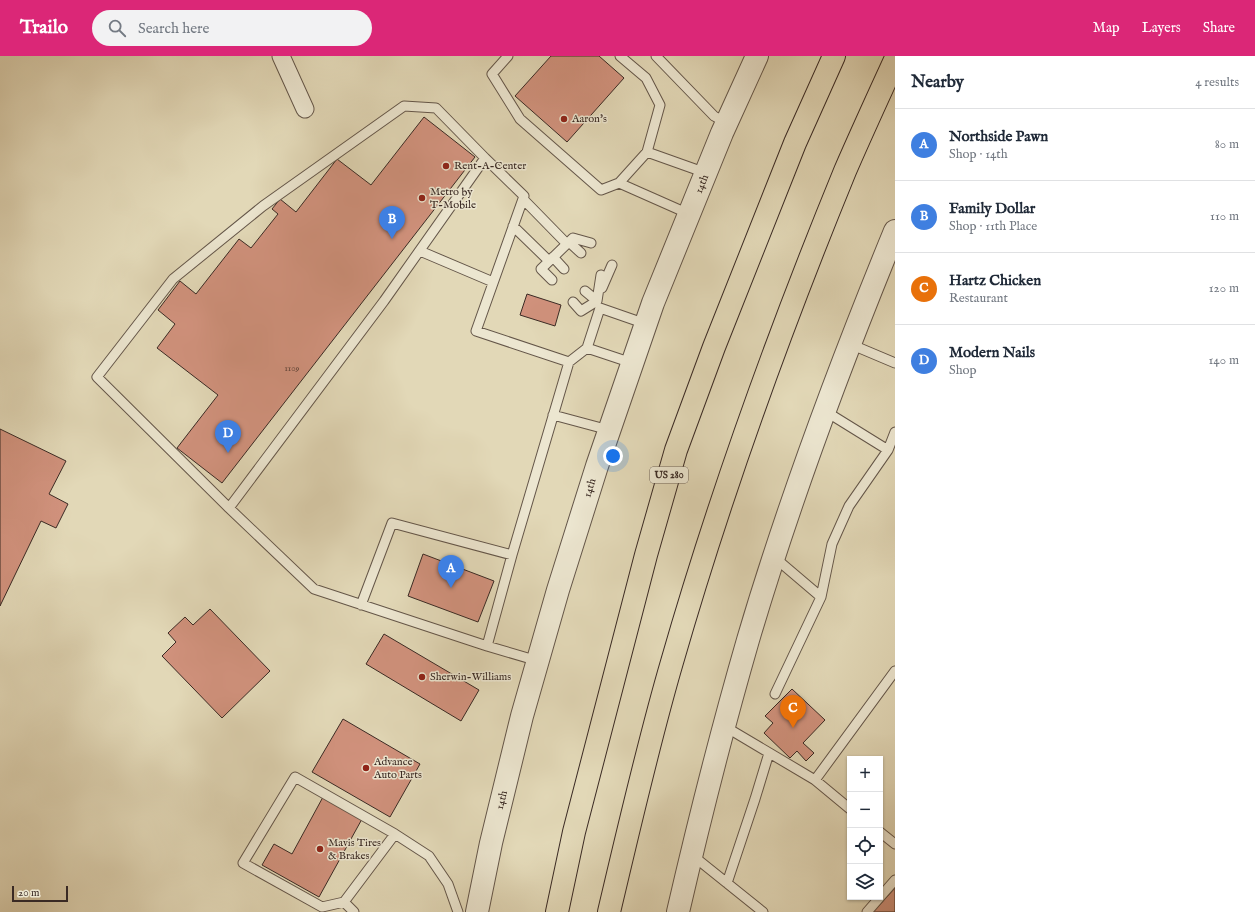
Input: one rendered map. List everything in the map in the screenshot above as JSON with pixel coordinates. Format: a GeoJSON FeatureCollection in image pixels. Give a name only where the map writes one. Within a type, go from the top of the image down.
{"type":"FeatureCollection","features":[{"type":"Feature","properties":{"kind":"highway","name":"US 280"},"geometry":{"type":"LineString","coordinates":[[557,912],[580,809],[646,555],[676,450],[714,347],[792,151],[834,56]]}},
{"type":"Feature","properties":{"kind":"highway"},"geometry":{"type":"LineString","coordinates":[[610,912],[638,789],[672,662],[710,538],[752,413],[797,290],[846,169],[895,60]]}},
{"type":"Feature","properties":{"kind":"street"},"geometry":{"type":"LineString","coordinates":[[281,56],[305,109]]}},
{"type":"Feature","properties":{"kind":"street","name":"14th"},"geometry":{"type":"LineString","coordinates":[[477,912],[493,836],[522,716],[558,590],[610,430],[653,303],[727,123],[757,56]]}},
{"type":"Feature","properties":{"kind":"street"},"geometry":{"type":"LineString","coordinates":[[678,912],[724,726],[774,557],[850,344],[894,238]]}},
{"type":"Feature","properties":{"kind":"lane"},"geometry":{"type":"LineString","coordinates":[[508,56],[492,74],[520,119],[601,190],[619,183],[647,152],[660,104],[646,78],[620,56]]}},
{"type":"Feature","properties":{"kind":"lane"},"geometry":{"type":"LineString","coordinates":[[659,58],[714,116],[727,123]]}},
{"type":"Feature","properties":{"kind":"lane"},"geometry":{"type":"LineString","coordinates":[[538,661],[487,646],[314,589],[229,508],[97,377],[173,279],[263,206],[404,106],[436,108],[524,196],[476,331],[569,362]]}},
{"type":"Feature","properties":{"kind":"lane"},"geometry":{"type":"LineString","coordinates":[[647,152],[706,173]]}},
{"type":"Feature","properties":{"kind":"lane"},"geometry":{"type":"LineString","coordinates":[[229,508],[384,301],[485,158]]}},
{"type":"Feature","properties":{"kind":"lane"},"geometry":{"type":"LineString","coordinates":[[619,183],[690,214]]}},
{"type":"Feature","properties":{"kind":"lane"},"geometry":{"type":"LineString","coordinates":[[523,199],[568,243],[581,253]]}},
{"type":"Feature","properties":{"kind":"lane"},"geometry":{"type":"LineString","coordinates":[[513,226],[564,269]]}},
{"type":"Feature","properties":{"kind":"lane"},"geometry":{"type":"LineString","coordinates":[[552,280],[541,268],[573,238],[591,243]]}},
{"type":"Feature","properties":{"kind":"lane"},"geometry":{"type":"LineString","coordinates":[[420,251],[493,282]]}},
{"type":"Feature","properties":{"kind":"lane"},"geometry":{"type":"LineString","coordinates":[[487,646],[569,362],[587,348],[612,265]]}},
{"type":"Feature","properties":{"kind":"lane"},"geometry":{"type":"LineString","coordinates":[[599,304],[601,275]]}},
{"type":"Feature","properties":{"kind":"lane"},"geometry":{"type":"LineString","coordinates":[[585,291],[599,304],[646,324]]}},
{"type":"Feature","properties":{"kind":"lane"},"geometry":{"type":"LineString","coordinates":[[573,302],[581,311],[599,304]]}},
{"type":"Feature","properties":{"kind":"lane"},"geometry":{"type":"LineString","coordinates":[[850,344],[895,363]]}},
{"type":"Feature","properties":{"kind":"lane"},"geometry":{"type":"LineString","coordinates":[[587,348],[633,363]]}},
{"type":"Feature","properties":{"kind":"lane"},"geometry":{"type":"LineString","coordinates":[[825,411],[888,450]]}},
{"type":"Feature","properties":{"kind":"lane"},"geometry":{"type":"LineString","coordinates":[[553,415],[610,430]]}},
{"type":"Feature","properties":{"kind":"lane"},"geometry":{"type":"LineString","coordinates":[[775,694],[821,597],[832,544],[849,506],[888,450],[895,432]]}},
{"type":"Feature","properties":{"kind":"lane"},"geometry":{"type":"LineString","coordinates":[[361,605],[392,523],[512,556]]}},
{"type":"Feature","properties":{"kind":"lane"},"geometry":{"type":"LineString","coordinates":[[774,557],[821,597]]}},
{"type":"Feature","properties":{"kind":"lane"},"geometry":{"type":"LineString","coordinates":[[814,780],[895,671]]}},
{"type":"Feature","properties":{"kind":"lane"},"geometry":{"type":"LineString","coordinates":[[724,726],[814,780],[847,807]]}},
{"type":"Feature","properties":{"kind":"lane"},"geometry":{"type":"LineString","coordinates":[[727,883],[756,799],[769,753]]}},
{"type":"Feature","properties":{"kind":"lane"},"geometry":{"type":"LineString","coordinates":[[395,834],[344,902],[322,907],[243,863],[295,777],[395,834],[429,856],[448,884],[458,912]]}},
{"type":"Feature","properties":{"kind":"lane"},"geometry":{"type":"LineString","coordinates":[[883,834],[895,844]]}},
{"type":"Feature","properties":{"kind":"lane"},"geometry":{"type":"LineString","coordinates":[[692,855],[762,912]]}},
{"type":"Feature","properties":{"kind":"lane"},"geometry":{"type":"LineString","coordinates":[[867,912],[895,880]]}},
{"type":"Feature","properties":{"kind":"lane"},"geometry":{"type":"LineString","coordinates":[[344,902],[354,912]]}},
{"type":"Feature","properties":{"kind":"building","name":"Aaron's"},"geometry":{"type":"Polygon","coordinates":[[[551,56],[599,56],[624,78],[567,142],[515,96],[551,56]]]}},
{"type":"Feature","properties":{"kind":"building"},"geometry":{"type":"Polygon","coordinates":[[[424,117],[475,157],[222,483],[177,448],[218,395],[157,348],[175,324],[158,310],[180,281],[196,294],[239,239],[251,248],[278,214],[272,209],[280,199],[296,212],[337,159],[371,185],[424,117]]]}},
{"type":"Feature","properties":{"kind":"building"},"geometry":{"type":"Polygon","coordinates":[[[527,294],[561,305],[555,326],[520,315],[527,294]]]}},
{"type":"Feature","properties":{"kind":"building"},"geometry":{"type":"Polygon","coordinates":[[[0,429],[66,461],[49,494],[68,504],[56,528],[41,521],[0,606],[0,429]]]}},
{"type":"Feature","properties":{"kind":"building"},"geometry":{"type":"Polygon","coordinates":[[[423,554],[494,581],[478,622],[408,596],[423,554]]]}},
{"type":"Feature","properties":{"kind":"building"},"geometry":{"type":"Polygon","coordinates":[[[210,609],[270,671],[222,718],[162,656],[176,642],[168,633],[185,617],[193,625],[210,609]]]}},
{"type":"Feature","properties":{"kind":"building","name":"Sherwin-Williams"},"geometry":{"type":"Polygon","coordinates":[[[384,634],[479,690],[461,721],[366,664],[384,634]]]}},
{"type":"Feature","properties":{"kind":"building"},"geometry":{"type":"Polygon","coordinates":[[[792,689],[825,720],[803,743],[814,753],[806,761],[797,751],[790,758],[764,733],[773,723],[765,716],[792,689]]]}},
{"type":"Feature","properties":{"kind":"building","name":"Advance Auto Parts"},"geometry":{"type":"Polygon","coordinates":[[[343,719],[420,764],[390,817],[312,772],[343,719]]]}},
{"type":"Feature","properties":{"kind":"building","name":"Mavis Tires & Brakes"},"geometry":{"type":"Polygon","coordinates":[[[323,797],[362,819],[319,897],[262,865],[274,844],[292,854],[323,797]]]}},
{"type":"Feature","properties":{"kind":"building"},"geometry":{"type":"Polygon","coordinates":[[[895,888],[895,912],[873,912],[895,888]]]}},
{"type":"Feature","properties":{"kind":"place","name":"Aaron's"},"geometry":{"type":"Point","coordinates":[564,119]}},
{"type":"Feature","properties":{"kind":"place","name":"Rent-A-Center"},"geometry":{"type":"Point","coordinates":[446,166]}},
{"type":"Feature","properties":{"kind":"place","name":"Metro by T-Mobile"},"geometry":{"type":"Point","coordinates":[422,198]}},
{"type":"Feature","properties":{"kind":"place","name":"Family Dollar"},"geometry":{"type":"Point","coordinates":[392,239]}},
{"type":"Feature","properties":{"kind":"place","name":"Modern Nails"},"geometry":{"type":"Point","coordinates":[228,453]}},
{"type":"Feature","properties":{"kind":"place","name":"Northside Pawn"},"geometry":{"type":"Point","coordinates":[451,588]}},
{"type":"Feature","properties":{"kind":"place","name":"Sherwin-Williams"},"geometry":{"type":"Point","coordinates":[422,677]}},
{"type":"Feature","properties":{"kind":"place","name":"Hartz Chicken"},"geometry":{"type":"Point","coordinates":[793,728]}},
{"type":"Feature","properties":{"kind":"place","name":"Advance Auto Parts"},"geometry":{"type":"Point","coordinates":[366,768]}},
{"type":"Feature","properties":{"kind":"place","name":"Mavis Tires & Brakes"},"geometry":{"type":"Point","coordinates":[320,849]}}]}
